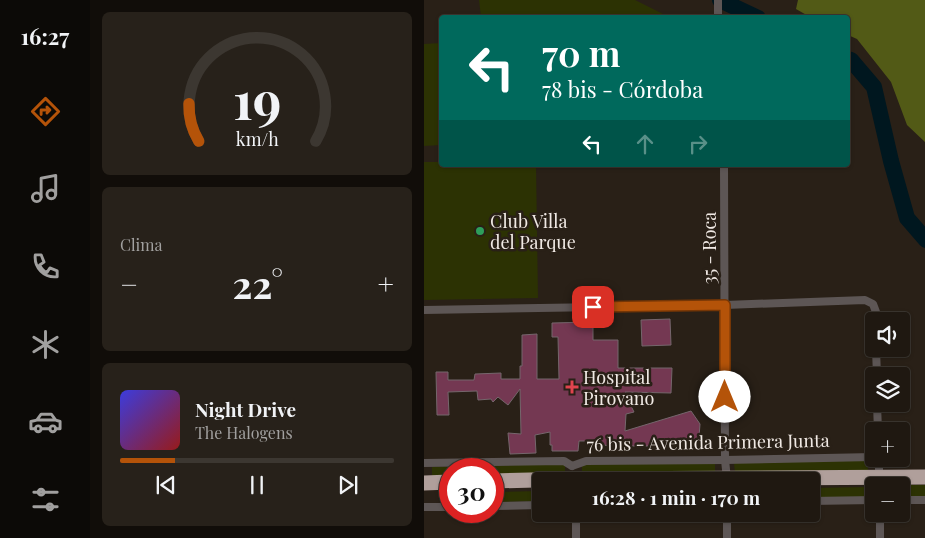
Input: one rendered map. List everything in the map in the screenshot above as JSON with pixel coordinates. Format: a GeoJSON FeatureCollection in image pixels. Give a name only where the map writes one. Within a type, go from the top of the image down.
{"type":"FeatureCollection","features":[{"type":"Feature","properties":{"kind":"highway","name":"76 bis - Avenida Primera Junta"},"geometry":{"type":"LineString","coordinates":[[910,479],[925,477]]}},
{"type":"Feature","properties":{"kind":"highway","name":"76 bis - Avenida Primera Junta"},"geometry":{"type":"LineString","coordinates":[[504,480],[532,479]]}},
{"type":"Feature","properties":{"kind":"highway","name":"76 bis - Avenida Primera Junta"},"geometry":{"type":"LineString","coordinates":[[820,481],[865,482]]}},
{"type":"Feature","properties":{"kind":"highway"},"geometry":{"type":"LineString","coordinates":[[424,483],[439,482]]}},
{"type":"Feature","properties":{"kind":"street"},"geometry":{"type":"LineString","coordinates":[[718,0],[718,15]]}},
{"type":"Feature","properties":{"kind":"street","name":"35 - Roca"},"geometry":{"type":"LineString","coordinates":[[724,167],[726,472]]}},
{"type":"Feature","properties":{"kind":"street"},"geometry":{"type":"LineString","coordinates":[[424,310],[725,305],[864,300],[873,304],[876,312]]}},
{"type":"Feature","properties":{"kind":"street","name":"76 bis - Avenida Primera Junta"},"geometry":{"type":"LineString","coordinates":[[576,472],[586,460],[865,457]]}},
{"type":"Feature","properties":{"kind":"street","name":"76 bis - Avenida Primera Junta"},"geometry":{"type":"LineString","coordinates":[[424,463],[564,461],[570,472]]}},
{"type":"Feature","properties":{"kind":"street"},"geometry":{"type":"LineString","coordinates":[[820,501],[865,500]]}},
{"type":"Feature","properties":{"kind":"street"},"geometry":{"type":"LineString","coordinates":[[910,500],[925,500]]}},
{"type":"Feature","properties":{"kind":"street"},"geometry":{"type":"LineString","coordinates":[[504,506],[532,505]]}},
{"type":"Feature","properties":{"kind":"street"},"geometry":{"type":"LineString","coordinates":[[424,507],[439,507]]}},
{"type":"Feature","properties":{"kind":"street"},"geometry":{"type":"LineString","coordinates":[[576,522],[576,538]]}},
{"type":"Feature","properties":{"kind":"street"},"geometry":{"type":"LineString","coordinates":[[727,522],[727,538]]}},
{"type":"Feature","properties":{"kind":"street"},"geometry":{"type":"LineString","coordinates":[[880,522],[880,538]]}},
{"type":"Feature","properties":{"kind":"green space"},"geometry":{"type":"Polygon","coordinates":[[[479,0],[635,0],[665,15],[481,15],[479,0]]]}},
{"type":"Feature","properties":{"kind":"green space"},"geometry":{"type":"Polygon","coordinates":[[[798,0],[925,0],[925,142],[907,125],[891,82],[857,39],[850,36],[850,15],[806,15],[796,9],[798,0]]]}},
{"type":"Feature","properties":{"kind":"green space"},"geometry":{"type":"Polygon","coordinates":[[[439,43],[439,145],[424,146],[424,44],[439,43]]]}},
{"type":"Feature","properties":{"kind":"green space","name":"Club Villa del Parque"},"geometry":{"type":"Polygon","coordinates":[[[424,162],[439,162],[439,167],[536,167],[538,298],[424,300],[424,162]]]}},
{"type":"Feature","properties":{"kind":"green space"},"geometry":{"type":"Polygon","coordinates":[[[865,460],[865,467],[868,467],[868,470],[735,472],[734,463],[865,460]]]}},
{"type":"Feature","properties":{"kind":"green space"},"geometry":{"type":"Polygon","coordinates":[[[715,462],[715,472],[582,472],[582,464],[715,462]]]}},
{"type":"Feature","properties":{"kind":"green space"},"geometry":{"type":"Polygon","coordinates":[[[565,464],[565,472],[532,472],[532,475],[504,476],[504,465],[565,464]]]}},
{"type":"Feature","properties":{"kind":"green space"},"geometry":{"type":"Polygon","coordinates":[[[432,467],[439,467],[439,477],[432,477],[432,467]]]}},
{"type":"Feature","properties":{"kind":"green space"},"geometry":{"type":"Polygon","coordinates":[[[910,485],[925,485],[925,498],[910,498],[910,485]]]}},
{"type":"Feature","properties":{"kind":"green space"},"geometry":{"type":"Polygon","coordinates":[[[865,487],[865,497],[820,498],[820,488],[865,487]]]}},
{"type":"Feature","properties":{"kind":"green space"},"geometry":{"type":"Polygon","coordinates":[[[532,491],[532,501],[504,502],[504,492],[532,491]]]}},
{"type":"Feature","properties":{"kind":"building"},"geometry":{"type":"Polygon","coordinates":[[[670,319],[671,345],[642,346],[641,320],[670,319]]]}},
{"type":"Feature","properties":{"kind":"building"},"geometry":{"type":"Polygon","coordinates":[[[593,322],[593,340],[618,340],[618,368],[672,368],[671,393],[625,392],[630,398],[628,400],[634,412],[626,414],[625,431],[691,411],[700,424],[699,437],[695,444],[658,446],[653,449],[648,446],[620,446],[619,449],[590,441],[579,441],[578,451],[552,451],[550,432],[535,435],[536,453],[510,454],[508,433],[521,434],[520,389],[508,405],[498,397],[493,402],[491,399],[478,400],[477,391],[448,392],[449,415],[437,415],[436,372],[448,372],[448,380],[474,380],[475,374],[501,373],[501,379],[520,379],[522,335],[537,334],[537,379],[559,379],[558,337],[552,337],[552,323],[593,322]]]}},
{"type":"Feature","properties":{"kind":"waterway"},"geometry":{"type":"LineString","coordinates":[[720,0],[752,15]]}},
{"type":"Feature","properties":{"kind":"waterway"},"geometry":{"type":"LineString","coordinates":[[850,60],[874,87],[891,161],[907,218],[926,240]]}},
{"type":"Feature","properties":{"kind":"place","name":"Club Villa del Parque"},"geometry":{"type":"Point","coordinates":[480,231]}},
{"type":"Feature","properties":{"kind":"place","name":"Hospital Pirovano"},"geometry":{"type":"Point","coordinates":[572,387]}},
{"type":"Feature","properties":{"kind":"route"},"geometry":{"type":"LineString","coordinates":[[593,307],[725,305],[725,397]]}}]}
